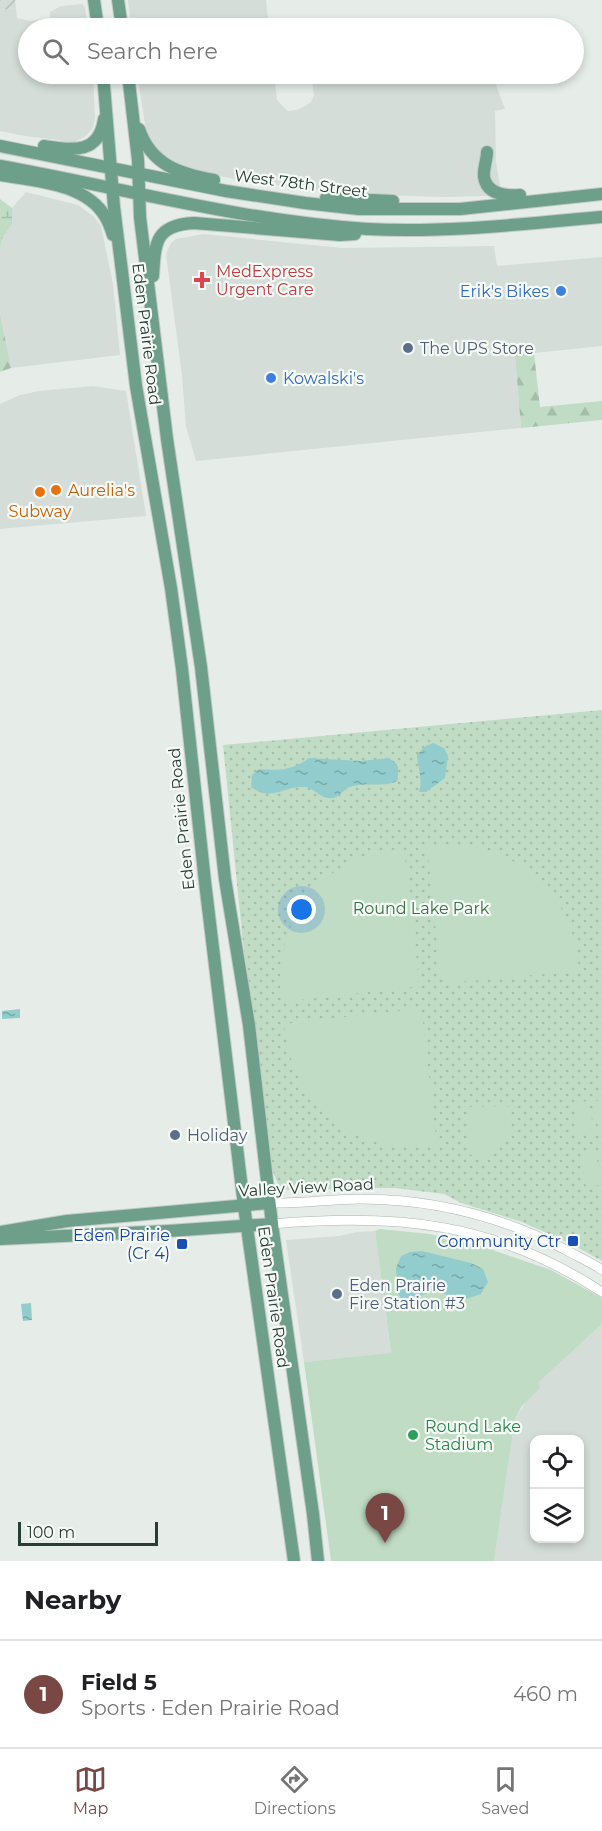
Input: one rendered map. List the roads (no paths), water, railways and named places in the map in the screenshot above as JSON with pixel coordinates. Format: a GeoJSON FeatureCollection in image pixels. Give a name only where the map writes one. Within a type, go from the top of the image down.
{"type":"FeatureCollection","features":[{"type":"Feature","properties":{"kind":"main road"},"geometry":{"type":"LineString","coordinates":[[94,0],[97,18]]}},
{"type":"Feature","properties":{"kind":"main road"},"geometry":{"type":"LineString","coordinates":[[118,0],[121,18]]}},
{"type":"Feature","properties":{"kind":"main road","name":"Eden Prairie Road"},"geometry":{"type":"LineString","coordinates":[[104,84],[112,188],[136,386],[171,588],[182,669],[204,882],[244,1206],[294,1561]]}},
{"type":"Feature","properties":{"kind":"main road","name":"Eden Prairie Road"},"geometry":{"type":"LineString","coordinates":[[129,84],[138,160],[140,217],[167,439],[201,668],[225,879],[249,1025],[269,1203],[318,1561]]}},
{"type":"Feature","properties":{"kind":"main road"},"geometry":{"type":"LineString","coordinates":[[0,145],[73,150],[84,147],[95,141],[102,131],[106,103]]}},
{"type":"Feature","properties":{"kind":"main road"},"geometry":{"type":"LineString","coordinates":[[132,106],[148,150],[160,161],[183,172],[210,180],[284,192],[329,198],[411,202],[460,209]]}},
{"type":"Feature","properties":{"kind":"main road","name":"West 78th Street"},"geometry":{"type":"LineString","coordinates":[[0,145],[226,191],[304,204],[359,209],[460,209],[602,194]]}},
{"type":"Feature","properties":{"kind":"main road"},"geometry":{"type":"LineString","coordinates":[[487,152],[484,178],[492,190],[498,194],[524,195],[602,188]]}},
{"type":"Feature","properties":{"kind":"main road"},"geometry":{"type":"LineString","coordinates":[[0,166],[263,218],[366,229],[474,229],[602,216]]}},
{"type":"Feature","properties":{"kind":"main road"},"geometry":{"type":"LineString","coordinates":[[0,175],[49,184],[76,192],[93,202],[106,218],[120,252]]}},
{"type":"Feature","properties":{"kind":"main road"},"geometry":{"type":"LineString","coordinates":[[151,307],[155,247],[168,228],[179,224],[194,223],[340,235],[421,230]]}},
{"type":"Feature","properties":{"kind":"main road","name":"Valley View Road"},"geometry":{"type":"LineString","coordinates":[[0,1232],[67,1221],[269,1203]]}},
{"type":"Feature","properties":{"kind":"main road","name":"Valley View Road"},"geometry":{"type":"LineString","coordinates":[[0,1239],[272,1224]]}},
{"type":"Feature","properties":{"kind":"street","name":"Valley View Road"},"geometry":{"type":"LineString","coordinates":[[269,1203],[361,1199],[391,1200],[449,1208],[500,1221],[531,1233],[602,1270]]}},
{"type":"Feature","properties":{"kind":"street","name":"Valley View Road"},"geometry":{"type":"LineString","coordinates":[[272,1224],[368,1219],[438,1226],[485,1237],[530,1252],[602,1292]]}},
{"type":"Feature","properties":{"kind":"water"},"geometry":{"type":"Polygon","coordinates":[[[433,743],[444,748],[448,756],[445,778],[426,792],[419,792],[417,755],[424,747],[433,743]]]}},
{"type":"Feature","properties":{"kind":"water"},"geometry":{"type":"Polygon","coordinates":[[[309,758],[361,761],[389,758],[398,767],[398,780],[389,784],[350,787],[334,798],[325,797],[304,787],[265,793],[251,787],[252,775],[259,769],[286,769],[309,758]]]}},
{"type":"Feature","properties":{"kind":"water"},"geometry":{"type":"Polygon","coordinates":[[[20,1009],[20,1018],[2,1019],[2,1011],[20,1009]]]}},
{"type":"Feature","properties":{"kind":"water"},"geometry":{"type":"Polygon","coordinates":[[[422,1251],[471,1263],[483,1269],[488,1282],[481,1294],[463,1300],[436,1291],[403,1300],[398,1294],[396,1268],[401,1256],[410,1252],[422,1251]]]}},
{"type":"Feature","properties":{"kind":"water"},"geometry":{"type":"Polygon","coordinates":[[[31,1303],[32,1320],[23,1321],[21,1304],[31,1303]]]}},
{"type":"Feature","properties":{"kind":"place","name":"MedExpress Urgent Care"},"geometry":{"type":"Point","coordinates":[202,280]}},
{"type":"Feature","properties":{"kind":"place","name":"Erik's Bikes"},"geometry":{"type":"Point","coordinates":[561,291]}},
{"type":"Feature","properties":{"kind":"place","name":"The UPS Store"},"geometry":{"type":"Point","coordinates":[408,348]}},
{"type":"Feature","properties":{"kind":"place","name":"Kowalski's"},"geometry":{"type":"Point","coordinates":[271,378]}},
{"type":"Feature","properties":{"kind":"place","name":"Aurelia's"},"geometry":{"type":"Point","coordinates":[56,490]}},
{"type":"Feature","properties":{"kind":"place","name":"Subway"},"geometry":{"type":"Point","coordinates":[40,492]}},
{"type":"Feature","properties":{"kind":"place","name":"Holiday"},"geometry":{"type":"Point","coordinates":[175,1135]}},
{"type":"Feature","properties":{"kind":"place","name":"Community Ctr"},"geometry":{"type":"Point","coordinates":[573,1241]}},
{"type":"Feature","properties":{"kind":"place","name":"Eden Prairie (Cr 4)"},"geometry":{"type":"Point","coordinates":[182,1244]}},
{"type":"Feature","properties":{"kind":"place","name":"Eden Prairie Fire Station #3"},"geometry":{"type":"Point","coordinates":[337,1294]}},
{"type":"Feature","properties":{"kind":"place","name":"Round Lake Stadium"},"geometry":{"type":"Point","coordinates":[413,1435]}},
{"type":"Feature","properties":{"kind":"place","name":"Field 5"},"geometry":{"type":"Point","coordinates":[385,1543]}},
{"type":"Feature","properties":{"kind":"park label","name":"Round Lake Park"},"geometry":{"type":"Point","coordinates":[421,908]}}]}
